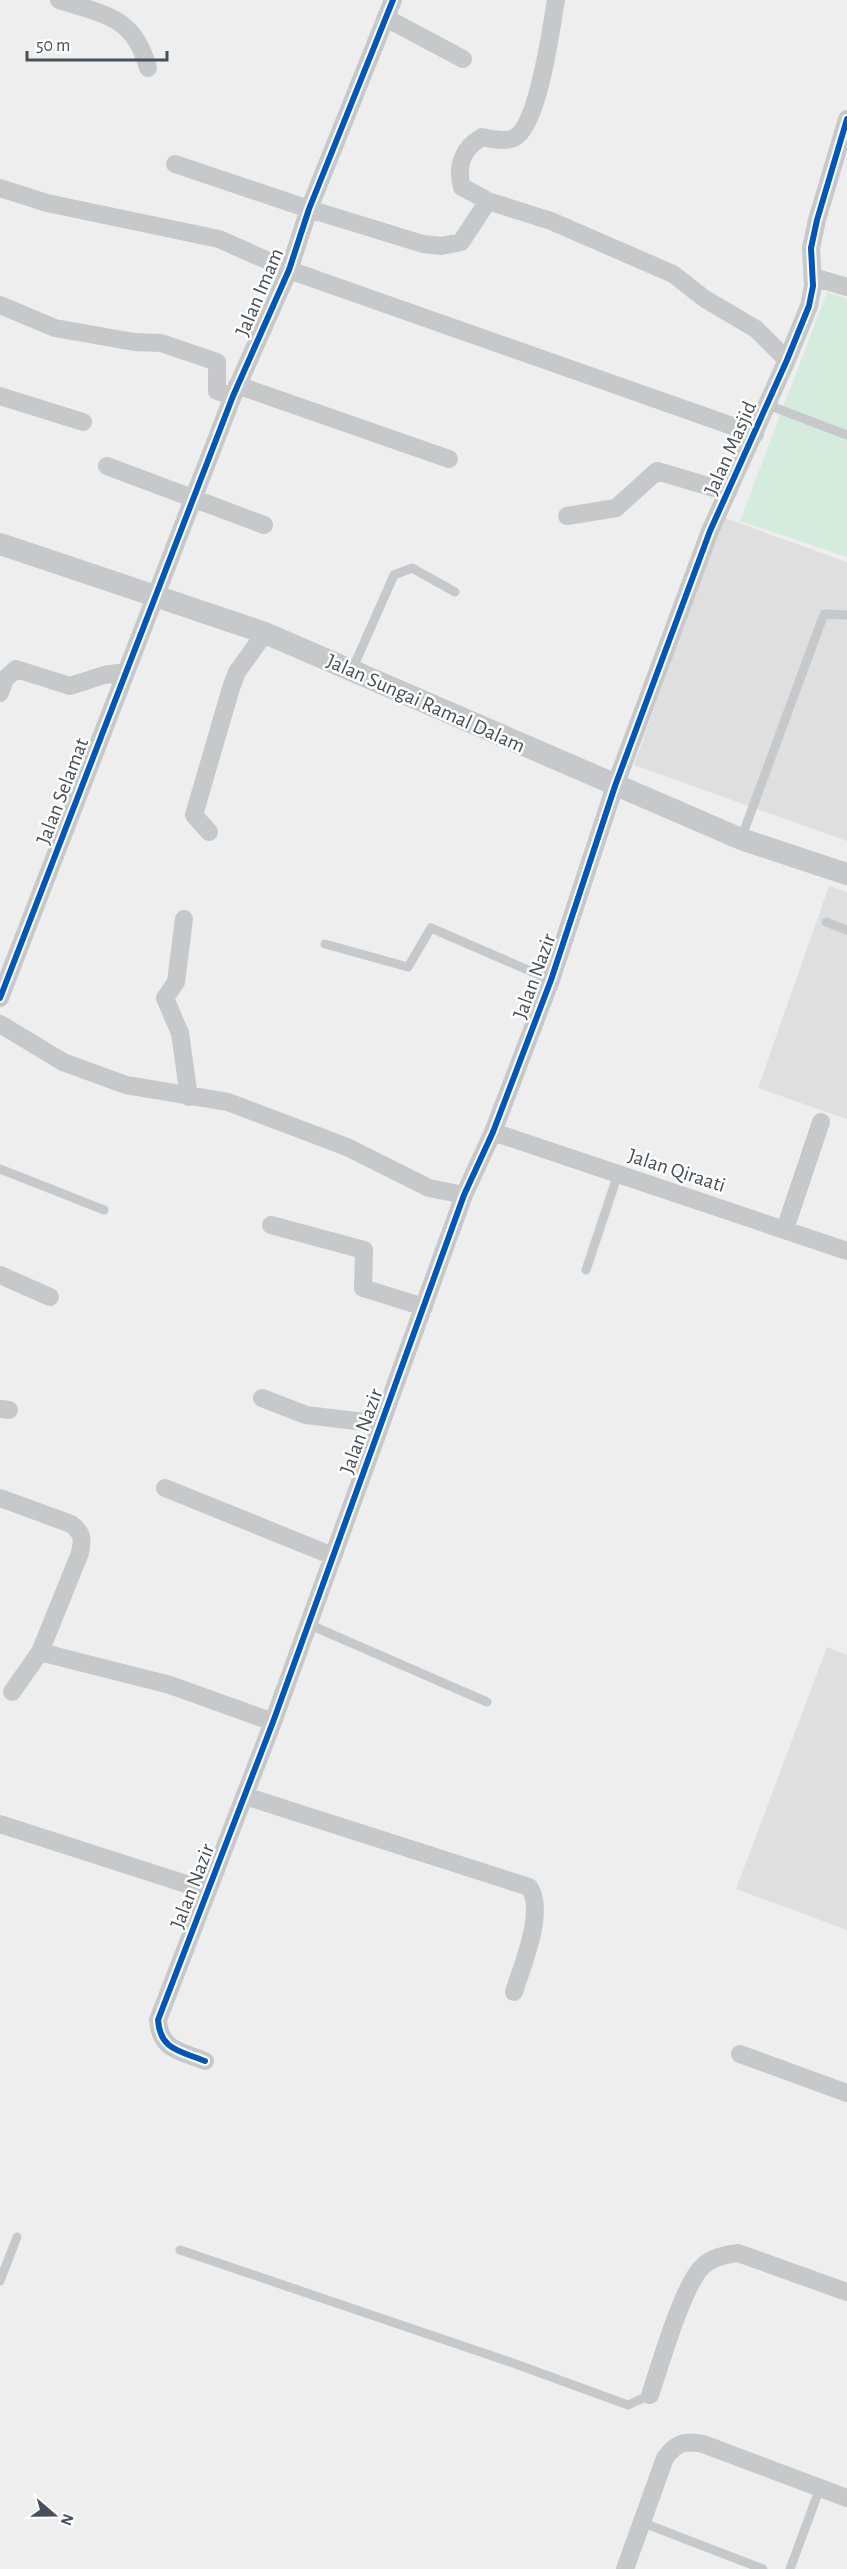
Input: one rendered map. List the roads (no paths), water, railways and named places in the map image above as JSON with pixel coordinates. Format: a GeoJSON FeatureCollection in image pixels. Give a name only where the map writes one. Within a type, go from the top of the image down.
{"type":"FeatureCollection","features":[{"type":"Feature","properties":{"kind":"street"},"geometry":{"type":"LineString","coordinates":[[59,0],[121,23],[134,34],[143,49],[148,68]]}},
{"type":"Feature","properties":{"kind":"street","name":"Jalan Imam"},"geometry":{"type":"LineString","coordinates":[[154,597],[235,391],[288,270],[309,209],[393,0]]}},
{"type":"Feature","properties":{"kind":"street"},"geometry":{"type":"LineString","coordinates":[[556,0],[535,108],[526,125],[514,138],[497,140],[482,137],[470,144],[462,159],[458,174],[462,187],[488,201],[551,221],[673,274],[705,299],[756,329],[788,360]]}},
{"type":"Feature","properties":{"kind":"street"},"geometry":{"type":"LineString","coordinates":[[386,18],[463,59]]}},
{"type":"Feature","properties":{"kind":"street","name":"Jalan Masjid"},"geometry":{"type":"LineString","coordinates":[[615,786],[710,531],[788,360],[809,306],[813,277],[811,249],[817,220],[847,118]]}},
{"type":"Feature","properties":{"kind":"street"},"geometry":{"type":"LineString","coordinates":[[175,164],[413,242],[441,246],[461,242],[488,201]]}},
{"type":"Feature","properties":{"kind":"street"},"geometry":{"type":"LineString","coordinates":[[0,188],[47,203],[219,239],[288,270],[755,434]]}},
{"type":"Feature","properties":{"kind":"street"},"geometry":{"type":"LineString","coordinates":[[813,277],[847,287]]}},
{"type":"Feature","properties":{"kind":"street"},"geometry":{"type":"LineString","coordinates":[[0,305],[55,328],[134,342],[161,343],[217,362],[217,391],[235,391],[449,459]]}},
{"type":"Feature","properties":{"kind":"street"},"geometry":{"type":"LineString","coordinates":[[0,396],[83,422]]}},
{"type":"Feature","properties":{"kind":"street"},"geometry":{"type":"LineString","coordinates":[[107,466],[264,525]]}},
{"type":"Feature","properties":{"kind":"street"},"geometry":{"type":"LineString","coordinates":[[567,516],[616,508],[657,471],[728,492]]}},
{"type":"Feature","properties":{"kind":"street","name":"Jalan Sungai Ramal Dalam"},"geometry":{"type":"LineString","coordinates":[[0,544],[265,633],[741,839],[847,874]]}},
{"type":"Feature","properties":{"kind":"street","name":"Jalan Selamat"},"geometry":{"type":"LineString","coordinates":[[0,998],[154,597]]}},
{"type":"Feature","properties":{"kind":"street"},"geometry":{"type":"LineString","coordinates":[[209,832],[194,815],[231,687],[237,672],[265,633]]}},
{"type":"Feature","properties":{"kind":"street"},"geometry":{"type":"LineString","coordinates":[[0,693],[5,679],[16,669],[54,683],[70,686],[104,675],[125,672]]}},
{"type":"Feature","properties":{"kind":"street","name":"Jalan Nazir"},"geometry":{"type":"LineString","coordinates":[[205,2061],[171,2048],[159,2032],[158,2020],[273,1722],[464,1195],[493,1132],[551,980],[615,786]]}},
{"type":"Feature","properties":{"kind":"street"},"geometry":{"type":"LineString","coordinates":[[184,919],[176,982],[165,998],[180,1034],[189,1097]]}},
{"type":"Feature","properties":{"kind":"street"},"geometry":{"type":"LineString","coordinates":[[0,1024],[63,1062],[126,1085],[228,1102],[347,1148],[429,1188],[464,1195]]}},
{"type":"Feature","properties":{"kind":"street"},"geometry":{"type":"LineString","coordinates":[[785,1229],[821,1122]]}},
{"type":"Feature","properties":{"kind":"street","name":"Jalan Qiraati"},"geometry":{"type":"LineString","coordinates":[[493,1132],[847,1251]]}},
{"type":"Feature","properties":{"kind":"street"},"geometry":{"type":"LineString","coordinates":[[271,1225],[364,1250],[363,1288],[424,1307]]}},
{"type":"Feature","properties":{"kind":"street"},"geometry":{"type":"LineString","coordinates":[[0,1275],[50,1297]]}},
{"type":"Feature","properties":{"kind":"street"},"geometry":{"type":"LineString","coordinates":[[262,1398],[306,1415],[381,1424]]}},
{"type":"Feature","properties":{"kind":"street"},"geometry":{"type":"LineString","coordinates":[[165,1488],[333,1556]]}},
{"type":"Feature","properties":{"kind":"street"},"geometry":{"type":"LineString","coordinates":[[0,1498],[71,1524],[79,1530],[83,1539],[80,1553],[39,1652],[12,1692]]}},
{"type":"Feature","properties":{"kind":"street"},"geometry":{"type":"LineString","coordinates":[[39,1652],[170,1685],[273,1722]]}},
{"type":"Feature","properties":{"kind":"street"},"geometry":{"type":"LineString","coordinates":[[245,1797],[529,1887],[535,1895],[534,1921],[514,1992]]}},
{"type":"Feature","properties":{"kind":"street"},"geometry":{"type":"LineString","coordinates":[[0,1824],[208,1891]]}},
{"type":"Feature","properties":{"kind":"street"},"geometry":{"type":"LineString","coordinates":[[740,2054],[847,2093]]}},
{"type":"Feature","properties":{"kind":"street"},"geometry":{"type":"LineString","coordinates":[[650,2395],[684,2299],[703,2266],[721,2256],[738,2253],[847,2292]]}},
{"type":"Feature","properties":{"kind":"street"},"geometry":{"type":"LineString","coordinates":[[625,2569],[664,2458],[673,2447],[682,2442],[703,2444],[847,2498]]}},
{"type":"Feature","properties":{"kind":"lane"},"geometry":{"type":"LineString","coordinates":[[768,405],[847,435]]}},
{"type":"Feature","properties":{"kind":"lane"},"geometry":{"type":"LineString","coordinates":[[352,670],[394,575],[412,568],[455,592]]}},
{"type":"Feature","properties":{"kind":"lane"},"geometry":{"type":"LineString","coordinates":[[741,839],[824,614],[847,615]]}},
{"type":"Feature","properties":{"kind":"lane"},"geometry":{"type":"LineString","coordinates":[[826,922],[847,930]]}},
{"type":"Feature","properties":{"kind":"lane"},"geometry":{"type":"LineString","coordinates":[[325,944],[408,967],[431,928],[551,980]]}},
{"type":"Feature","properties":{"kind":"lane"},"geometry":{"type":"LineString","coordinates":[[0,1169],[104,1210]]}},
{"type":"Feature","properties":{"kind":"lane"},"geometry":{"type":"LineString","coordinates":[[586,1270],[618,1174]]}},
{"type":"Feature","properties":{"kind":"lane"},"geometry":{"type":"LineString","coordinates":[[308,1624],[487,1702]]}},
{"type":"Feature","properties":{"kind":"lane"},"geometry":{"type":"LineString","coordinates":[[0,2281],[17,2237]]}},
{"type":"Feature","properties":{"kind":"lane"},"geometry":{"type":"LineString","coordinates":[[180,2250],[513,2363],[628,2405],[650,2395]]}},
{"type":"Feature","properties":{"kind":"lane"},"geometry":{"type":"LineString","coordinates":[[790,2569],[820,2488]]}},
{"type":"Feature","properties":{"kind":"lane"},"geometry":{"type":"LineString","coordinates":[[641,2522],[763,2569]]}}]}
